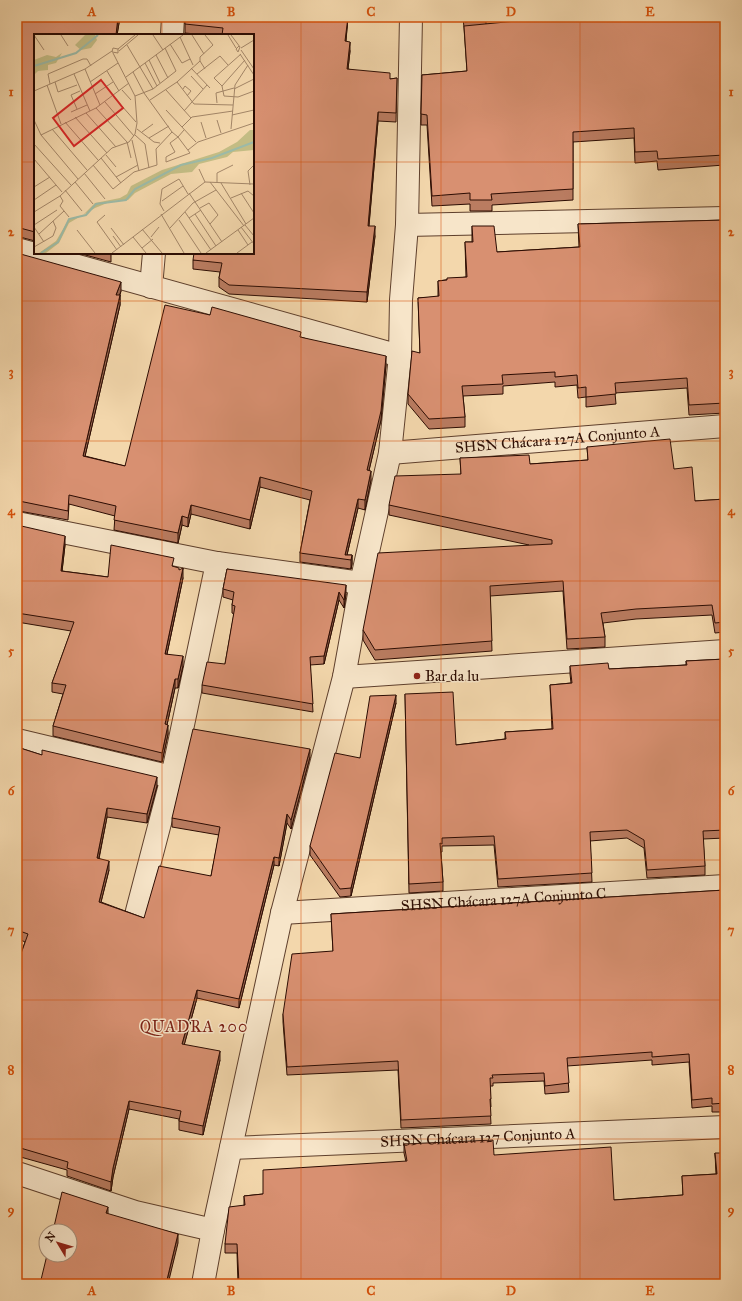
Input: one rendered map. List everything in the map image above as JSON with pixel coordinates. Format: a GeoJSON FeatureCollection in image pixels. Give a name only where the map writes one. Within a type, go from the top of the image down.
{"type":"FeatureCollection","features":[{"type":"Feature","properties":{"kind":"street"},"geometry":{"type":"LineString","coordinates":[[172,34],[173,17]]}},
{"type":"Feature","properties":{"kind":"street"},"geometry":{"type":"LineString","coordinates":[[203,1284],[230,1148],[282,913],[344,678],[361,583],[390,453],[400,356],[401,300],[407,225],[411,17]]}},
{"type":"Feature","properties":{"kind":"street"},"geometry":{"type":"LineString","coordinates":[[407,225],[725,218]]}},
{"type":"Feature","properties":{"kind":"street"},"geometry":{"type":"LineString","coordinates":[[17,249],[34,254]]}},
{"type":"Feature","properties":{"kind":"street"},"geometry":{"type":"LineString","coordinates":[[35,254],[400,356]]}},
{"type":"Feature","properties":{"kind":"street"},"geometry":{"type":"LineString","coordinates":[[151,287],[154,254]]}},
{"type":"Feature","properties":{"kind":"street","name":"SHSN Chácara 127A Conjunto A"},"geometry":{"type":"LineString","coordinates":[[390,453],[725,426]]}},
{"type":"Feature","properties":{"kind":"street"},"geometry":{"type":"LineString","coordinates":[[17,523],[217,563],[361,583]]}},
{"type":"Feature","properties":{"kind":"street"},"geometry":{"type":"LineString","coordinates":[[137,911],[172,777],[217,563]]}},
{"type":"Feature","properties":{"kind":"street"},"geometry":{"type":"LineString","coordinates":[[344,678],[725,651]]}},
{"type":"Feature","properties":{"kind":"street"},"geometry":{"type":"LineString","coordinates":[[17,740],[172,777]]}},
{"type":"Feature","properties":{"kind":"street","name":"SHSN Chácara 127A Conjunto C"},"geometry":{"type":"LineString","coordinates":[[282,913],[725,886]]}},
{"type":"Feature","properties":{"kind":"street","name":"SHSN Chácara 127 Conjunto A"},"geometry":{"type":"LineString","coordinates":[[230,1148],[725,1127]]}},
{"type":"Feature","properties":{"kind":"street"},"geometry":{"type":"LineString","coordinates":[[17,1174],[135,1212],[213,1230]]}},
{"type":"Feature","properties":{"kind":"building"},"geometry":{"type":"Polygon","coordinates":[[[17,17],[118,17],[116,34],[34,34],[34,232],[17,228],[17,17]]]}},
{"type":"Feature","properties":{"kind":"building"},"geometry":{"type":"Polygon","coordinates":[[[185,17],[348,17],[345,41],[350,42],[347,69],[390,73],[390,79],[397,78],[396,113],[378,112],[368,226],[375,226],[367,292],[229,285],[219,278],[222,263],[193,260],[194,254],[254,254],[254,34],[222,34],[223,28],[185,24],[185,17]]]}},
{"type":"Feature","properties":{"kind":"building"},"geometry":{"type":"Polygon","coordinates":[[[464,17],[486,17],[486,19],[465,22],[464,17]]]}},
{"type":"Feature","properties":{"kind":"building"},"geometry":{"type":"Polygon","coordinates":[[[537,17],[725,17],[725,154],[658,159],[657,151],[635,152],[634,128],[573,132],[573,189],[491,194],[492,200],[470,200],[470,193],[432,196],[427,115],[421,114],[422,75],[467,71],[464,26],[537,19],[537,17]]]}},
{"type":"Feature","properties":{"kind":"building"},"geometry":{"type":"Polygon","coordinates":[[[725,220],[725,403],[689,405],[687,378],[615,383],[616,394],[586,397],[586,387],[578,388],[577,375],[555,377],[555,372],[502,375],[503,384],[462,386],[465,417],[429,419],[408,394],[412,351],[420,353],[418,298],[439,296],[438,281],[447,280],[447,278],[467,277],[465,242],[473,242],[472,226],[494,226],[497,252],[580,247],[578,224],[725,220]]]}},
{"type":"Feature","properties":{"kind":"building"},"geometry":{"type":"Polygon","coordinates":[[[17,253],[121,282],[116,295],[120,295],[83,456],[125,466],[165,305],[210,315],[212,307],[301,332],[300,337],[386,356],[381,411],[367,470],[371,471],[365,500],[358,499],[345,555],[352,555],[351,560],[300,553],[312,491],[260,477],[250,520],[191,505],[188,518],[182,516],[178,533],[114,520],[116,506],[69,495],[68,511],[19,501],[17,502],[17,253]]]}},
{"type":"Feature","properties":{"kind":"building"},"geometry":{"type":"Polygon","coordinates":[[[670,439],[674,469],[692,467],[695,501],[725,499],[725,622],[715,623],[712,605],[636,609],[601,613],[605,637],[567,639],[563,581],[490,586],[492,641],[375,650],[363,630],[378,553],[552,544],[552,540],[389,505],[395,476],[461,474],[460,458],[529,455],[530,464],[588,460],[587,447],[670,439]]]}},
{"type":"Feature","properties":{"kind":"building"},"geometry":{"type":"Polygon","coordinates":[[[17,525],[65,536],[61,571],[108,577],[111,545],[174,558],[172,566],[179,568],[179,570],[183,568],[165,654],[183,656],[178,679],[175,679],[165,724],[168,725],[162,753],[53,726],[66,685],[52,683],[74,622],[17,613],[17,525]]]}},
{"type":"Feature","properties":{"kind":"building"},"geometry":{"type":"Polygon","coordinates":[[[227,569],[346,585],[344,600],[339,592],[324,656],[310,657],[313,704],[202,685],[207,662],[225,664],[235,606],[232,605],[234,592],[223,589],[227,569]]]}},
{"type":"Feature","properties":{"kind":"building"},"geometry":{"type":"Polygon","coordinates":[[[725,659],[725,830],[703,831],[705,866],[647,870],[644,840],[627,830],[590,832],[592,873],[498,879],[494,836],[442,838],[442,844],[440,843],[443,882],[409,884],[405,694],[453,692],[456,745],[506,739],[505,732],[553,729],[550,685],[572,683],[570,666],[608,663],[609,669],[687,665],[686,661],[725,659]]]}},
{"type":"Feature","properties":{"kind":"building"},"geometry":{"type":"Polygon","coordinates":[[[396,695],[351,888],[340,889],[310,846],[335,753],[360,758],[370,696],[396,695]]]}},
{"type":"Feature","properties":{"kind":"building"},"geometry":{"type":"Polygon","coordinates":[[[193,729],[310,749],[291,820],[287,814],[279,858],[274,857],[239,999],[197,990],[182,1044],[220,1051],[203,1126],[179,1121],[181,1111],[129,1101],[111,1182],[67,1168],[68,1162],[17,1147],[17,965],[28,934],[17,930],[17,747],[42,755],[42,750],[157,777],[147,814],[107,808],[97,858],[109,861],[99,902],[144,918],[159,866],[211,876],[220,827],[172,818],[193,729]]]}},
{"type":"Feature","properties":{"kind":"building"},"geometry":{"type":"Polygon","coordinates":[[[725,890],[725,1103],[712,1104],[712,1098],[692,1100],[689,1054],[652,1057],[652,1052],[567,1058],[569,1083],[545,1086],[544,1073],[492,1075],[493,1078],[490,1078],[491,1116],[401,1120],[398,1061],[287,1067],[283,1014],[292,954],[333,951],[331,914],[725,890]]]}},
{"type":"Feature","properties":{"kind":"building"},"geometry":{"type":"Polygon","coordinates":[[[493,1140],[494,1155],[611,1147],[614,1200],[683,1195],[682,1176],[717,1174],[715,1153],[725,1153],[725,1284],[239,1284],[237,1244],[225,1244],[229,1207],[245,1205],[244,1196],[263,1194],[263,1170],[407,1161],[404,1144],[493,1140]]]}},
{"type":"Feature","properties":{"kind":"building"},"geometry":{"type":"Polygon","coordinates":[[[62,1192],[108,1207],[106,1213],[178,1234],[166,1284],[40,1284],[45,1263],[78,1263],[78,1223],[55,1223],[62,1192]]]}},
{"type":"Feature","properties":{"kind":"place","name":"Bar da lu"},"geometry":{"type":"Point","coordinates":[417,676]}},
{"type":"Feature","properties":{"kind":"district","name":"QUADRA 200"},"geometry":{"type":"Point","coordinates":[194,1026]}}]}
